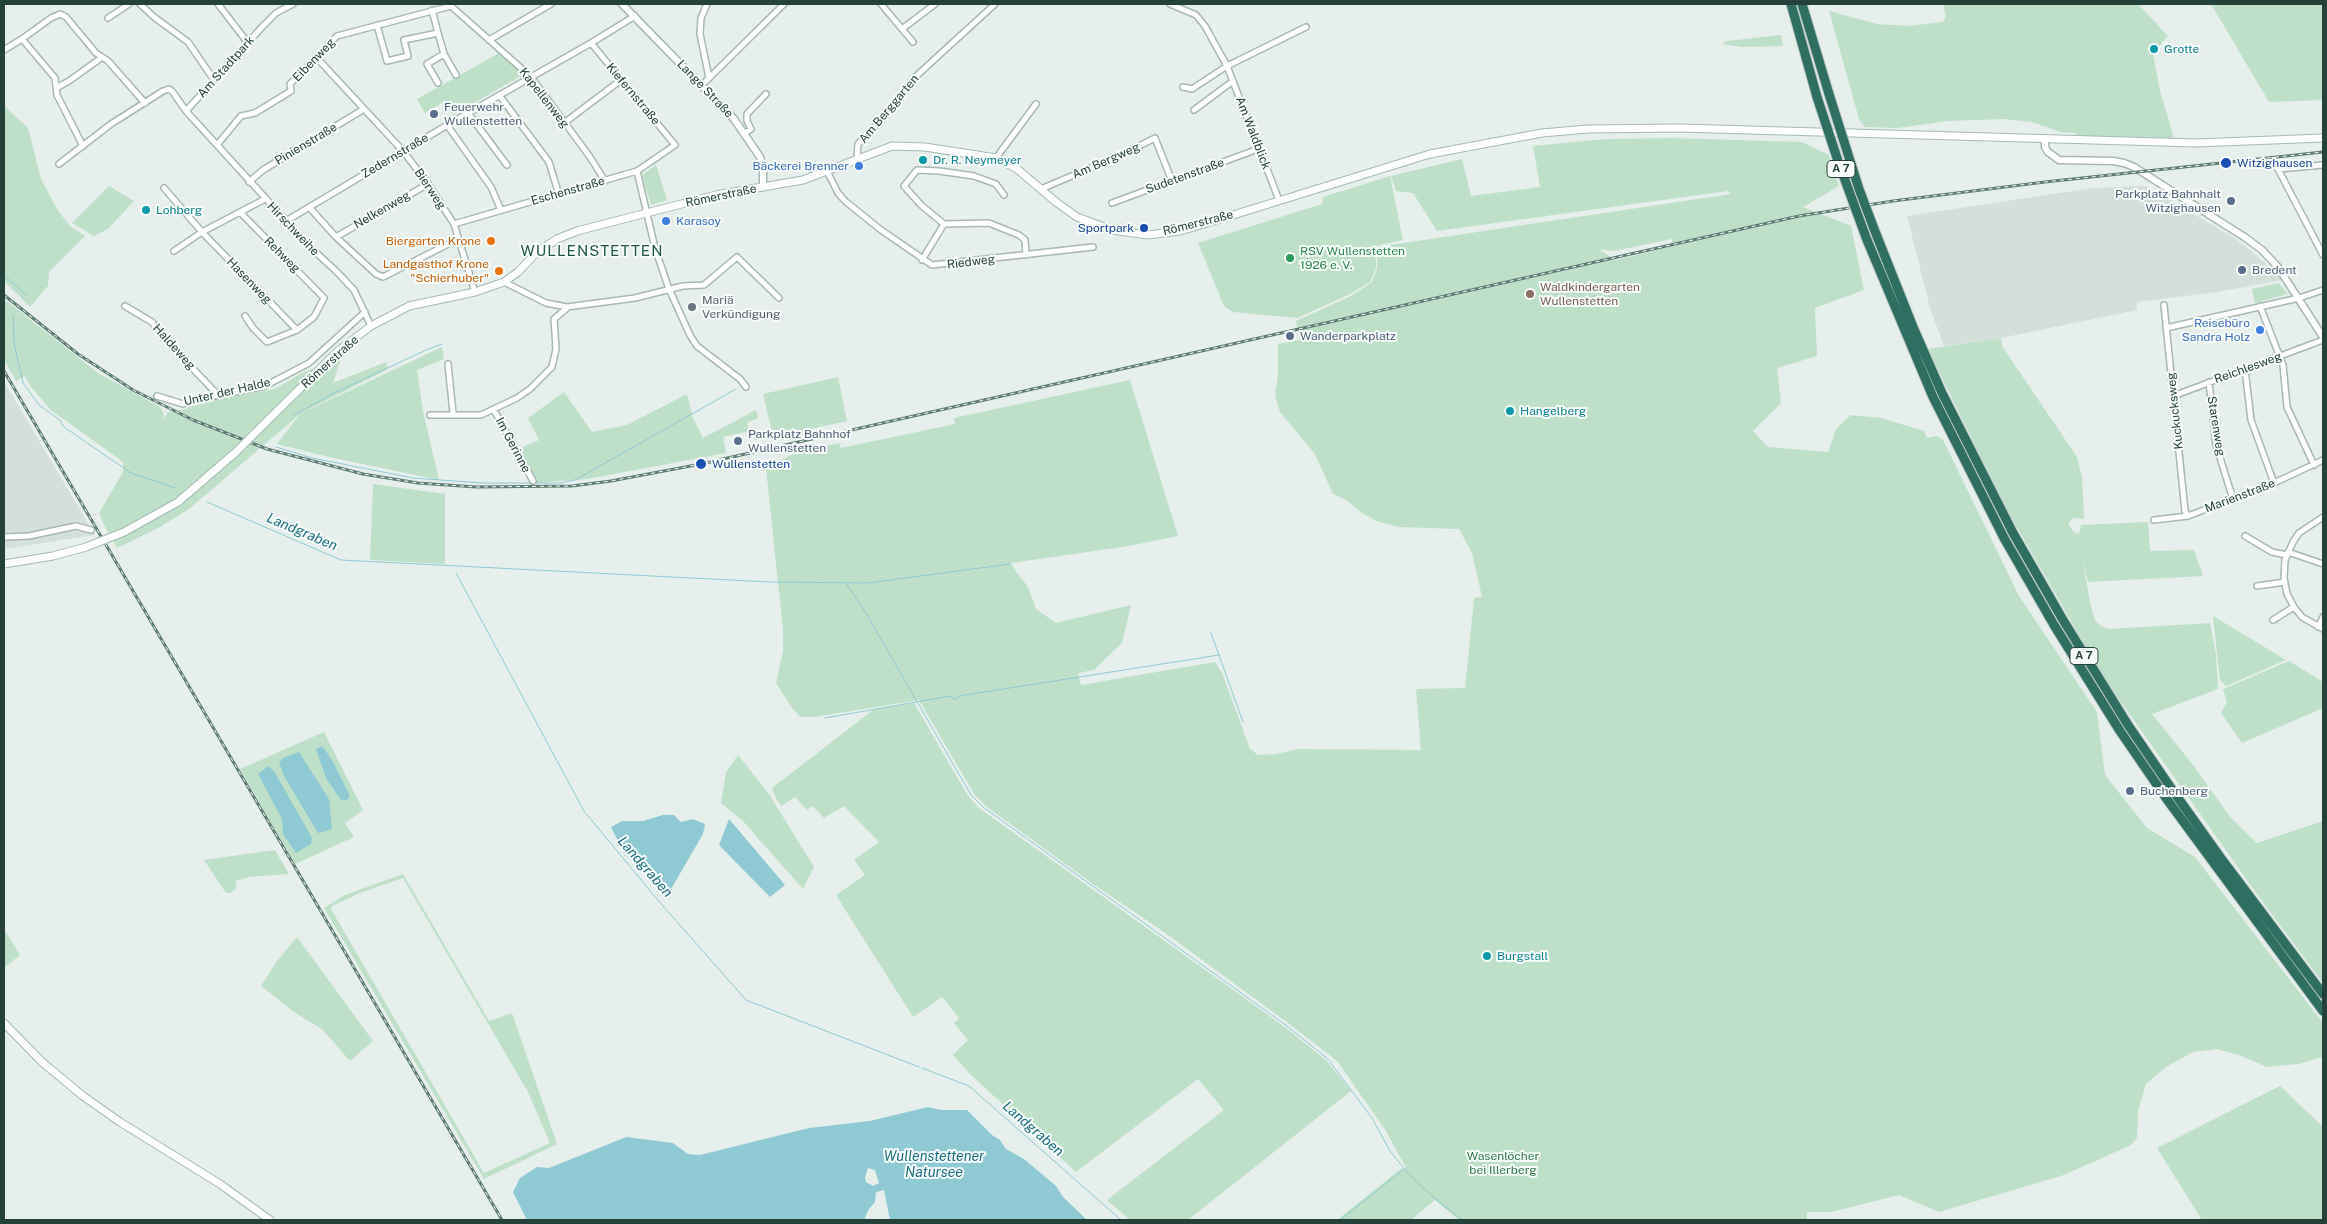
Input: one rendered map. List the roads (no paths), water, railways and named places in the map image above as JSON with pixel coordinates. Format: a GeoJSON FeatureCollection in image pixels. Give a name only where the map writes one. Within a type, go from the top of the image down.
{"type":"FeatureCollection","features":[{"type":"Feature","properties":{"kind":"highway","name":"A 7"},"geometry":{"type":"LineString","coordinates":[[1791,4],[1817,97],[1867,240],[1933,397],[1994,520],[2054,625],[2120,731],[2214,866],[2323,1011]]}},
{"type":"Feature","properties":{"kind":"highway","name":"A 7"},"geometry":{"type":"LineString","coordinates":[[1802,4],[1858,189],[1913,327],[1942,393],[2003,515],[2062,620],[2128,726],[2223,861],[2323,994]]}},
{"type":"Feature","properties":{"kind":"highway"},"geometry":{"type":"LineString","coordinates":[[1806,4],[1814,48]]}},
{"type":"Feature","properties":{"kind":"main road","name":"Römerstraße"},"geometry":{"type":"LineString","coordinates":[[4,564],[53,556],[86,547],[124,532],[178,502],[236,452],[338,351],[371,326],[409,306],[475,292],[504,282],[518,272],[536,253],[557,239],[577,232],[723,193],[803,180],[887,147],[903,145],[996,158],[1016,168],[1077,217],[1112,230],[1148,235],[1180,231],[1331,183],[1460,147],[1542,133],[1588,129],[1680,128],[2196,143],[2323,138]]}},
{"type":"Feature","properties":{"kind":"main road"},"geometry":{"type":"LineString","coordinates":[[4,1023],[42,1062],[83,1096],[120,1122],[220,1184],[270,1220]]}},
{"type":"Feature","properties":{"kind":"street"},"geometry":{"type":"LineString","coordinates":[[108,18],[129,4]]}},
{"type":"Feature","properties":{"kind":"street"},"geometry":{"type":"LineString","coordinates":[[140,4],[154,17],[188,42],[214,80]]}},
{"type":"Feature","properties":{"kind":"street"},"geometry":{"type":"LineString","coordinates":[[218,4],[248,43]]}},
{"type":"Feature","properties":{"kind":"street","name":"Am Stadtpark"},"geometry":{"type":"LineString","coordinates":[[186,110],[263,26],[286,5],[293,4]]}},
{"type":"Feature","properties":{"kind":"street"},"geometry":{"type":"LineString","coordinates":[[489,40],[551,4]]}},
{"type":"Feature","properties":{"kind":"street","name":"Lange Straße"},"geometry":{"type":"LineString","coordinates":[[622,4],[731,114],[762,161],[763,187]]}},
{"type":"Feature","properties":{"kind":"street"},"geometry":{"type":"LineString","coordinates":[[702,85],[784,4]]}},
{"type":"Feature","properties":{"kind":"street"},"geometry":{"type":"LineString","coordinates":[[881,4],[913,42]]}},
{"type":"Feature","properties":{"kind":"street"},"geometry":{"type":"LineString","coordinates":[[902,29],[935,4]]}},
{"type":"Feature","properties":{"kind":"street","name":"Am Berggarten"},"geometry":{"type":"LineString","coordinates":[[857,158],[858,144],[892,109],[913,78],[995,4]]}},
{"type":"Feature","properties":{"kind":"street","name":"Am Waldblick"},"geometry":{"type":"LineString","coordinates":[[1170,4],[1196,15],[1205,26],[1227,66],[1279,200]]}},
{"type":"Feature","properties":{"kind":"street"},"geometry":{"type":"LineString","coordinates":[[703,5],[700,39],[709,78]]}},
{"type":"Feature","properties":{"kind":"street","name":"Kapellenweg"},"geometry":{"type":"LineString","coordinates":[[450,6],[530,77],[590,157],[605,181]]}},
{"type":"Feature","properties":{"kind":"street","name":"Eibenweg"},"geometry":{"type":"LineString","coordinates":[[217,145],[241,116],[255,113],[291,91],[290,84],[336,36],[450,6]]}},
{"type":"Feature","properties":{"kind":"street"},"geometry":{"type":"LineString","coordinates":[[432,10],[444,54],[456,75]]}},
{"type":"Feature","properties":{"kind":"street"},"geometry":{"type":"LineString","coordinates":[[4,50],[51,18],[60,14],[66,17],[101,58],[108,61],[145,103]]}},
{"type":"Feature","properties":{"kind":"street","name":"Zedernstraße"},"geometry":{"type":"LineString","coordinates":[[286,221],[468,112],[592,43],[635,16]]}},
{"type":"Feature","properties":{"kind":"street"},"geometry":{"type":"LineString","coordinates":[[377,25],[387,61],[408,56],[404,40],[438,33]]}},
{"type":"Feature","properties":{"kind":"street"},"geometry":{"type":"LineString","coordinates":[[1183,87],[1192,89],[1227,66],[1306,27]]}},
{"type":"Feature","properties":{"kind":"street"},"geometry":{"type":"LineString","coordinates":[[22,39],[55,78],[58,87],[57,96],[83,146]]}},
{"type":"Feature","properties":{"kind":"street","name":"Kiefernstraße"},"geometry":{"type":"LineString","coordinates":[[592,43],[675,145]]}},
{"type":"Feature","properties":{"kind":"street"},"geometry":{"type":"LineString","coordinates":[[438,83],[427,64],[444,54]]}},
{"type":"Feature","properties":{"kind":"street","name":"Bierweg"},"geometry":{"type":"LineString","coordinates":[[316,57],[404,151],[428,184],[454,224],[475,292]]}},
{"type":"Feature","properties":{"kind":"street"},"geometry":{"type":"LineString","coordinates":[[58,87],[70,81],[101,58]]}},
{"type":"Feature","properties":{"kind":"street"},"geometry":{"type":"LineString","coordinates":[[564,123],[621,80]]}},
{"type":"Feature","properties":{"kind":"street"},"geometry":{"type":"LineString","coordinates":[[1194,110],[1233,81]]}},
{"type":"Feature","properties":{"kind":"street"},"geometry":{"type":"LineString","coordinates":[[59,164],[111,124],[163,91],[169,89],[186,110]]}},
{"type":"Feature","properties":{"kind":"street"},"geometry":{"type":"LineString","coordinates":[[745,134],[751,129],[747,121],[747,114],[766,94]]}},
{"type":"Feature","properties":{"kind":"street"},"geometry":{"type":"LineString","coordinates":[[499,95],[549,162],[559,194]]}},
{"type":"Feature","properties":{"kind":"street"},"geometry":{"type":"LineString","coordinates":[[996,158],[1036,104]]}},
{"type":"Feature","properties":{"kind":"street","name":"Pinienstraße"},"geometry":{"type":"LineString","coordinates":[[250,182],[263,170],[364,109]]}},
{"type":"Feature","properties":{"kind":"street","name":"Hirschweihe"},"geometry":{"type":"LineString","coordinates":[[186,110],[265,199],[354,290],[371,326]]}},
{"type":"Feature","properties":{"kind":"street"},"geometry":{"type":"LineString","coordinates":[[468,112],[507,165]]}},
{"type":"Feature","properties":{"kind":"street"},"geometry":{"type":"LineString","coordinates":[[447,125],[491,187],[501,210]]}},
{"type":"Feature","properties":{"kind":"street","name":"Am Bergweg"},"geometry":{"type":"LineString","coordinates":[[1041,189],[1155,138],[1172,181]]}},
{"type":"Feature","properties":{"kind":"street"},"geometry":{"type":"LineString","coordinates":[[2045,140],[2048,152],[2060,160],[2113,161],[2134,167],[2259,248],[2278,267],[2323,338]]}},
{"type":"Feature","properties":{"kind":"street","name":"Eschenstraße"},"geometry":{"type":"LineString","coordinates":[[454,224],[638,171],[675,145]]}},
{"type":"Feature","properties":{"kind":"street","name":"Sudetenstraße"},"geometry":{"type":"LineString","coordinates":[[1112,203],[1258,149]]}},
{"type":"Feature","properties":{"kind":"street"},"geometry":{"type":"LineString","coordinates":[[2323,165],[2278,169],[2323,255]]}},
{"type":"Feature","properties":{"kind":"street"},"geometry":{"type":"LineString","coordinates":[[1004,195],[996,184],[974,176],[939,171],[917,170],[904,186],[906,190],[944,224],[988,223],[1020,235],[1024,240],[1026,255]]}},
{"type":"Feature","properties":{"kind":"street"},"geometry":{"type":"LineString","coordinates":[[638,171],[654,248],[669,289],[697,346],[740,380],[746,387]]}},
{"type":"Feature","properties":{"kind":"street","name":"Riedweg"},"geometry":{"type":"LineString","coordinates":[[827,171],[838,193],[846,201],[922,260],[932,265],[942,266],[1093,247]]}},
{"type":"Feature","properties":{"kind":"street","name":"Nelkenweg"},"geometry":{"type":"LineString","coordinates":[[336,237],[428,184]]}},
{"type":"Feature","properties":{"kind":"street","name":"Hasenweg"},"geometry":{"type":"LineString","coordinates":[[164,188],[202,232],[297,330]]}},
{"type":"Feature","properties":{"kind":"street"},"geometry":{"type":"LineString","coordinates":[[174,251],[202,232],[265,199]]}},
{"type":"Feature","properties":{"kind":"street"},"geometry":{"type":"LineString","coordinates":[[309,207],[336,237],[378,276],[383,277],[458,240]]}},
{"type":"Feature","properties":{"kind":"street","name":"Rehweg"},"geometry":{"type":"LineString","coordinates":[[240,212],[324,298],[314,316],[297,330]]}},
{"type":"Feature","properties":{"kind":"street"},"geometry":{"type":"LineString","coordinates":[[922,260],[944,224]]}},
{"type":"Feature","properties":{"kind":"street"},"geometry":{"type":"LineString","coordinates":[[504,282],[546,303],[567,307],[635,298],[669,289],[704,285],[737,257],[779,298]]}},
{"type":"Feature","properties":{"kind":"street"},"geometry":{"type":"LineString","coordinates":[[2166,328],[2299,298],[2323,290]]}},
{"type":"Feature","properties":{"kind":"street","name":"Kuckucksweg"},"geometry":{"type":"LineString","coordinates":[[2164,305],[2185,511],[2188,516]]}},
{"type":"Feature","properties":{"kind":"street","name":"Haldeweg"},"geometry":{"type":"LineString","coordinates":[[125,306],[152,322],[179,355],[218,395]]}},
{"type":"Feature","properties":{"kind":"street"},"geometry":{"type":"LineString","coordinates":[[2260,306],[2280,356],[2287,407],[2314,465]]}},
{"type":"Feature","properties":{"kind":"street","name":"Im Gerinne"},"geometry":{"type":"LineString","coordinates":[[430,415],[453,413],[476,416],[494,410],[524,393],[549,371],[556,349],[554,318],[567,307]]}},
{"type":"Feature","properties":{"kind":"street","name":"Unter der Halde"},"geometry":{"type":"LineString","coordinates":[[157,396],[182,404],[265,386],[309,364],[365,312]]}},
{"type":"Feature","properties":{"kind":"street"},"geometry":{"type":"LineString","coordinates":[[246,316],[253,328],[267,342],[297,330]]}},
{"type":"Feature","properties":{"kind":"street","name":"Reichlesweg"},"geometry":{"type":"LineString","coordinates":[[2173,396],[2323,338]]}},
{"type":"Feature","properties":{"kind":"street"},"geometry":{"type":"LineString","coordinates":[[448,364],[453,413]]}},
{"type":"Feature","properties":{"kind":"street"},"geometry":{"type":"LineString","coordinates":[[2245,369],[2251,420],[2274,483]]}},
{"type":"Feature","properties":{"kind":"street","name":"Starenweg"},"geometry":{"type":"LineString","coordinates":[[2209,382],[2216,445],[2233,499]]}},
{"type":"Feature","properties":{"kind":"street","name":"Im Gerinne"},"geometry":{"type":"LineString","coordinates":[[494,410],[532,481]]}},
{"type":"Feature","properties":{"kind":"street","name":"Marienstraße"},"geometry":{"type":"LineString","coordinates":[[2154,520],[2188,516],[2274,483],[2323,460]]}},
{"type":"Feature","properties":{"kind":"street"},"geometry":{"type":"LineString","coordinates":[[2323,517],[2299,533],[2287,554],[2285,582],[2287,594],[2302,617],[2321,628],[2323,617]]}},
{"type":"Feature","properties":{"kind":"street"},"geometry":{"type":"LineString","coordinates":[[4,537],[29,536],[76,526],[91,530]]}},
{"type":"Feature","properties":{"kind":"street"},"geometry":{"type":"LineString","coordinates":[[2245,536],[2272,552],[2323,564]]}},
{"type":"Feature","properties":{"kind":"street"},"geometry":{"type":"LineString","coordinates":[[2257,586],[2285,582]]}},
{"type":"Feature","properties":{"kind":"street"},"geometry":{"type":"LineString","coordinates":[[2273,620],[2294,607]]}},
{"type":"Feature","properties":{"kind":"water"},"geometry":{"type":"Polygon","coordinates":[[[323,747],[332,760],[350,796],[347,800],[341,800],[326,778],[316,749],[323,747]]]}},
{"type":"Feature","properties":{"kind":"water"},"geometry":{"type":"Polygon","coordinates":[[[299,752],[329,799],[332,829],[318,833],[284,776],[279,762],[283,758],[299,752]]]}},
{"type":"Feature","properties":{"kind":"water"},"geometry":{"type":"Polygon","coordinates":[[[268,766],[274,771],[312,838],[311,844],[296,853],[283,834],[282,819],[258,774],[268,766]]]}},
{"type":"Feature","properties":{"kind":"water"},"geometry":{"type":"Polygon","coordinates":[[[663,815],[674,815],[681,822],[693,819],[705,824],[703,834],[671,889],[661,888],[624,853],[611,827],[622,821],[643,821],[663,815]]]}},
{"type":"Feature","properties":{"kind":"water"},"geometry":{"type":"Polygon","coordinates":[[[729,819],[785,885],[770,897],[719,845],[729,819]]]}},
{"type":"Feature","properties":{"kind":"water","name":"Wullenstettener Natursee"},"geometry":{"type":"Polygon","coordinates":[[[928,1107],[941,1110],[967,1110],[992,1135],[1000,1140],[1006,1149],[1024,1159],[1056,1186],[1063,1197],[1087,1220],[890,1220],[884,1190],[876,1192],[875,1202],[865,1217],[866,1220],[527,1220],[513,1192],[520,1178],[537,1167],[549,1168],[626,1137],[673,1143],[688,1154],[700,1155],[809,1128],[870,1121],[928,1107]],[[868,1168],[865,1177],[866,1182],[873,1186],[879,1183],[875,1170],[868,1168]]]}},
{"type":"Feature","properties":{"kind":"waterway","name":"Landgraben"},"geometry":{"type":"LineString","coordinates":[[4,275],[26,295]]}},
{"type":"Feature","properties":{"kind":"waterway","name":"Landgraben"},"geometry":{"type":"LineString","coordinates":[[13,315],[14,343],[23,383],[39,405],[60,420],[64,427],[131,473],[175,488]]}},
{"type":"Feature","properties":{"kind":"waterway"},"geometry":{"type":"LineString","coordinates":[[294,415],[332,394],[442,344]]}},
{"type":"Feature","properties":{"kind":"waterway"},"geometry":{"type":"LineString","coordinates":[[276,447],[312,458],[413,478],[483,483],[560,483],[575,480],[736,389]]}},
{"type":"Feature","properties":{"kind":"waterway"},"geometry":{"type":"LineString","coordinates":[[207,502],[341,560],[769,582],[868,583],[1010,564]]}},
{"type":"Feature","properties":{"kind":"waterway","name":"Landgraben"},"geometry":{"type":"LineString","coordinates":[[456,573],[584,811],[656,898],[746,1000],[919,1067]]}},
{"type":"Feature","properties":{"kind":"waterway"},"geometry":{"type":"LineString","coordinates":[[846,583],[867,615],[971,795],[983,807],[1287,1026],[1329,1060]]}},
{"type":"Feature","properties":{"kind":"waterway"},"geometry":{"type":"LineString","coordinates":[[1211,633],[1243,722]]}},
{"type":"Feature","properties":{"kind":"waterway"},"geometry":{"type":"LineString","coordinates":[[825,718],[950,696],[956,700],[959,696],[1219,655]]}},
{"type":"Feature","properties":{"kind":"waterway"},"geometry":{"type":"LineString","coordinates":[[1330,1062],[1372,1118],[1390,1151],[1407,1172],[1431,1195]]}},
{"type":"Feature","properties":{"kind":"waterway","name":"Landgraben"},"geometry":{"type":"LineString","coordinates":[[922,1068],[969,1086],[1121,1220]]}},
{"type":"Feature","properties":{"kind":"waterway"},"geometry":{"type":"LineString","coordinates":[[1340,1220],[1404,1169]]}},
{"type":"Feature","properties":{"kind":"waterway"},"geometry":{"type":"LineString","coordinates":[[1432,1196],[1462,1220]]}},
{"type":"Feature","properties":{"kind":"railway"},"geometry":{"type":"LineString","coordinates":[[4,295],[78,354],[133,390],[193,420],[267,449],[363,474],[418,483],[476,487],[572,486],[611,481],[701,464],[1799,216],[1893,201],[2045,182],[2323,152]]}},
{"type":"Feature","properties":{"kind":"railway"},"geometry":{"type":"LineString","coordinates":[[4,371],[502,1220]]}},
{"type":"Feature","properties":{"kind":"place","name":"Grotte"},"geometry":{"type":"Point","coordinates":[2154,49]}},
{"type":"Feature","properties":{"kind":"place","name":"Feuerwehr Wullenstetten"},"geometry":{"type":"Point","coordinates":[434,114]}},
{"type":"Feature","properties":{"kind":"place","name":"Dr. R. Neymeyer"},"geometry":{"type":"Point","coordinates":[923,160]}},
{"type":"Feature","properties":{"kind":"place","name":"Witzighausen"},"geometry":{"type":"Point","coordinates":[2226,163]}},
{"type":"Feature","properties":{"kind":"place","name":"Bäckerei Brenner"},"geometry":{"type":"Point","coordinates":[859,166]}},
{"type":"Feature","properties":{"kind":"place","name":"Parkplatz Bahnhalt Witzighausen"},"geometry":{"type":"Point","coordinates":[2231,201]}},
{"type":"Feature","properties":{"kind":"place","name":"Lohberg"},"geometry":{"type":"Point","coordinates":[146,210]}},
{"type":"Feature","properties":{"kind":"place","name":"Karasoy"},"geometry":{"type":"Point","coordinates":[666,221]}},
{"type":"Feature","properties":{"kind":"place","name":"Sportpark"},"geometry":{"type":"Point","coordinates":[1144,228]}},
{"type":"Feature","properties":{"kind":"place","name":"Biergarten Krone"},"geometry":{"type":"Point","coordinates":[491,241]}},
{"type":"Feature","properties":{"kind":"place","name":"RSV Wullenstetten 1926 e. V."},"geometry":{"type":"Point","coordinates":[1290,258]}},
{"type":"Feature","properties":{"kind":"place","name":"Bredent"},"geometry":{"type":"Point","coordinates":[2242,270]}},
{"type":"Feature","properties":{"kind":"place","name":"Landgasthof Krone \"Schierhuber\""},"geometry":{"type":"Point","coordinates":[499,271]}},
{"type":"Feature","properties":{"kind":"place","name":"Waldkindergarten Wullenstetten"},"geometry":{"type":"Point","coordinates":[1530,294]}},
{"type":"Feature","properties":{"kind":"place","name":"Mariä Verkündigung"},"geometry":{"type":"Point","coordinates":[692,307]}},
{"type":"Feature","properties":{"kind":"place","name":"Reisebüro Sandra Holz"},"geometry":{"type":"Point","coordinates":[2260,330]}},
{"type":"Feature","properties":{"kind":"place","name":"Wanderparkplatz"},"geometry":{"type":"Point","coordinates":[1290,336]}},
{"type":"Feature","properties":{"kind":"place","name":"Hangelberg"},"geometry":{"type":"Point","coordinates":[1510,411]}},
{"type":"Feature","properties":{"kind":"place","name":"Parkplatz Bahnhof Wullenstetten"},"geometry":{"type":"Point","coordinates":[738,441]}},
{"type":"Feature","properties":{"kind":"place","name":"Wullenstetten"},"geometry":{"type":"Point","coordinates":[701,464]}},
{"type":"Feature","properties":{"kind":"place","name":"Buchenberg"},"geometry":{"type":"Point","coordinates":[2130,791]}},
{"type":"Feature","properties":{"kind":"place","name":"Burgstall"},"geometry":{"type":"Point","coordinates":[1487,956]}},
{"type":"Feature","properties":{"kind":"district","name":"WULLENSTETTEN"},"geometry":{"type":"Point","coordinates":[592,251]}},
{"type":"Feature","properties":{"kind":"park label","name":"Wasenlöcher bei Illerberg"},"geometry":{"type":"Point","coordinates":[1503,1163]}}]}
